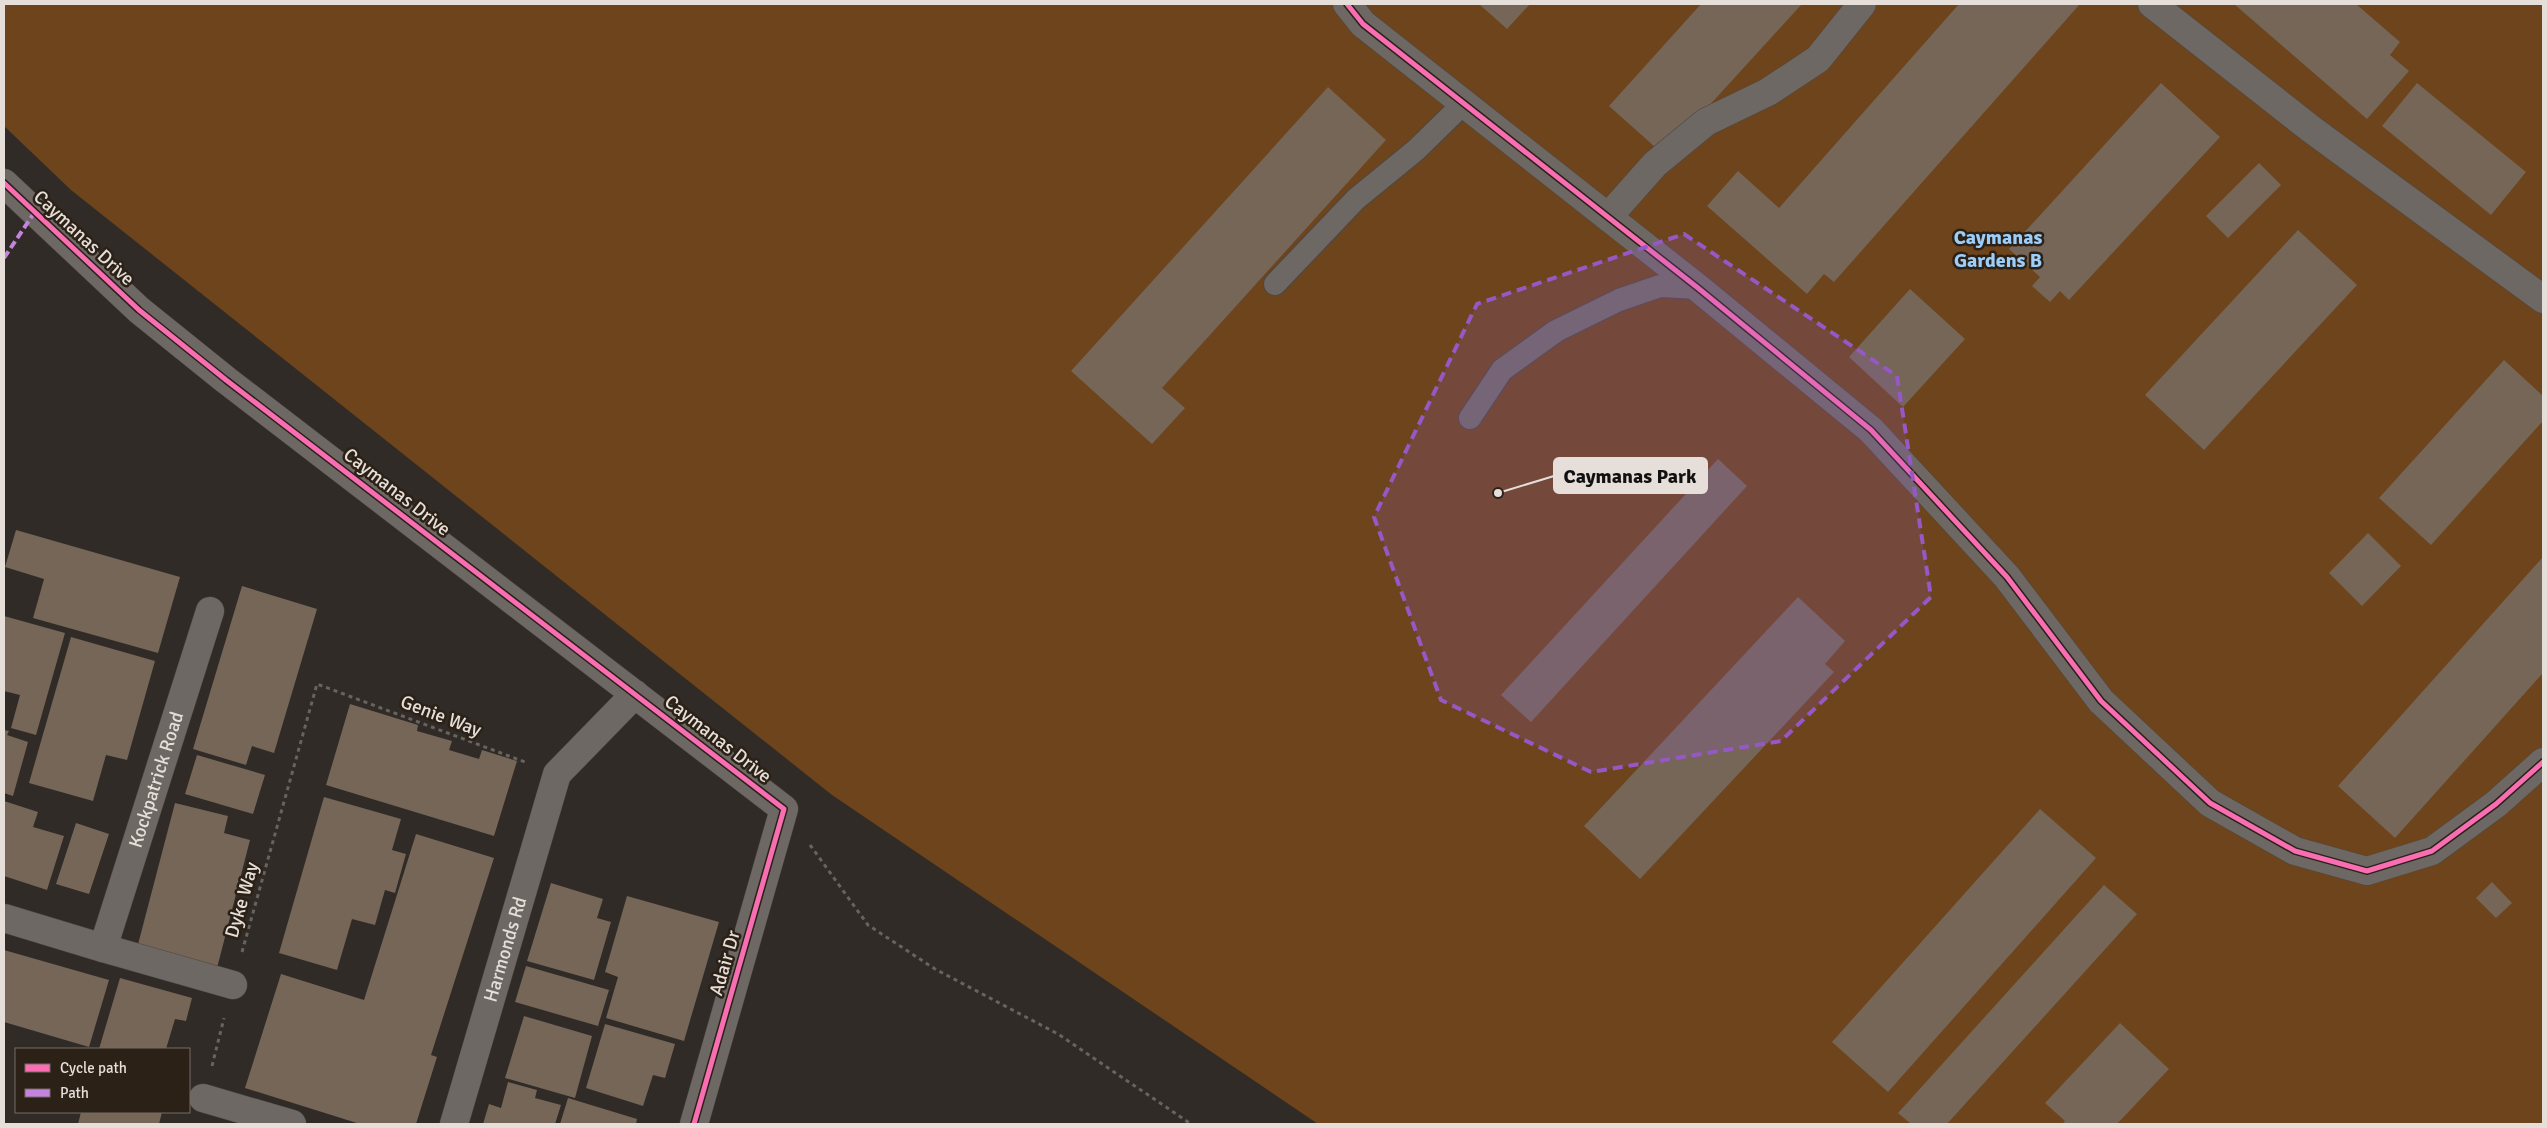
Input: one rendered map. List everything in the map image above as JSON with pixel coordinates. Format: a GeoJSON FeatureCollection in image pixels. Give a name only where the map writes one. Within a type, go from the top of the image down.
{"type":"FeatureCollection","features":[{"type":"Feature","properties":{"kind":"street"},"geometry":{"type":"LineString","coordinates":[[1347,4],[1363,24],[1698,288],[1871,430],[2007,577],[2108,708],[2210,803],[2295,851],[2367,871],[2432,851],[2496,804],[2543,762]]}},
{"type":"Feature","properties":{"kind":"street"},"geometry":{"type":"LineString","coordinates":[[1608,217],[1655,164],[1706,122],[1768,92],[1818,59],[1862,4]]}},
{"type":"Feature","properties":{"kind":"street"},"geometry":{"type":"LineString","coordinates":[[2152,4],[2312,129],[2543,299]]}},
{"type":"Feature","properties":{"kind":"street","name":"Caymanas Drive"},"geometry":{"type":"LineString","coordinates":[[4,183],[140,310],[226,380],[784,809]]}},
{"type":"Feature","properties":{"kind":"street","name":"Kockpatrick Road"},"geometry":{"type":"LineString","coordinates":[[104,948],[210,611]]}},
{"type":"Feature","properties":{"kind":"street"},"geometry":{"type":"LineString","coordinates":[[556,774],[635,694]]}},
{"type":"Feature","properties":{"kind":"street","name":"Harmonds Rd"},"geometry":{"type":"LineString","coordinates":[[454,1124],[556,774]]}},
{"type":"Feature","properties":{"kind":"street","name":"Adair Dr"},"geometry":{"type":"LineString","coordinates":[[694,1124],[784,809]]}},
{"type":"Feature","properties":{"kind":"street"},"geometry":{"type":"LineString","coordinates":[[4,918],[233,984]]}},
{"type":"Feature","properties":{"kind":"street"},"geometry":{"type":"LineString","coordinates":[[203,1098],[292,1124]]}},
{"type":"Feature","properties":{"kind":"lane"},"geometry":{"type":"LineString","coordinates":[[1274,284],[1356,199],[1416,150],[1463,104]]}},
{"type":"Feature","properties":{"kind":"lane"},"geometry":{"type":"LineString","coordinates":[[1470,418],[1502,370],[1556,331],[1619,300],[1660,286],[1698,288]]}},
{"type":"Feature","properties":{"kind":"path"},"geometry":{"type":"LineString","coordinates":[[784,809],[868,925],[936,969],[1058,1034],[1191,1124]]}},
{"type":"Feature","properties":{"kind":"highlighted area"},"geometry":{"type":"Polygon","coordinates":[[[1684,234],[1897,376],[1931,597],[1781,741],[1591,772],[1441,700],[1374,517],[1477,304],[1684,234]]]}},
{"type":"Feature","properties":{"kind":"shaded area"},"geometry":{"type":"Polygon","coordinates":[[[4,4],[2543,4],[2543,1124],[1318,1124],[832,795],[71,190],[4,126],[4,4]]]}},
{"type":"Feature","properties":{"kind":"building"},"geometry":{"type":"Polygon","coordinates":[[[1479,4],[1530,4],[1507,29],[1479,4]]]}},
{"type":"Feature","properties":{"kind":"building"},"geometry":{"type":"Polygon","coordinates":[[[1701,4],[1802,4],[1664,155],[1609,106],[1701,4]]]}},
{"type":"Feature","properties":{"kind":"building"},"geometry":{"type":"Polygon","coordinates":[[[1959,4],[2080,4],[1834,282],[1824,274],[1807,294],[1707,206],[1738,171],[1779,208],[1959,4]]]}},
{"type":"Feature","properties":{"kind":"building"},"geometry":{"type":"Polygon","coordinates":[[[2234,4],[2356,4],[2400,42],[2390,55],[2409,71],[2367,119],[2234,4]]]}},
{"type":"Feature","properties":{"kind":"building"},"geometry":{"type":"Polygon","coordinates":[[[2161,83],[2220,137],[2069,300],[2060,291],[2050,302],[2032,286],[2040,277],[2009,249],[2161,83]]]}},
{"type":"Feature","properties":{"kind":"building"},"geometry":{"type":"Polygon","coordinates":[[[2417,83],[2526,172],[2491,215],[2382,126],[2417,83]]]}},
{"type":"Feature","properties":{"kind":"building"},"geometry":{"type":"Polygon","coordinates":[[[1328,87],[1386,140],[1162,388],[1185,408],[1152,444],[1071,371],[1328,87]]]}},
{"type":"Feature","properties":{"kind":"building"},"geometry":{"type":"Polygon","coordinates":[[[2259,163],[2281,185],[2228,238],[2206,216],[2259,163]]]}},
{"type":"Feature","properties":{"kind":"building"},"geometry":{"type":"Polygon","coordinates":[[[2298,230],[2357,285],[2204,450],[2145,395],[2298,230]]]}},
{"type":"Feature","properties":{"kind":"building"},"geometry":{"type":"Polygon","coordinates":[[[1910,289],[1965,339],[1903,407],[1849,357],[1910,289]]]}},
{"type":"Feature","properties":{"kind":"building"},"geometry":{"type":"Polygon","coordinates":[[[2504,360],[2543,396],[2543,421],[2431,545],[2379,498],[2504,360]]]}},
{"type":"Feature","properties":{"kind":"building"},"geometry":{"type":"Polygon","coordinates":[[[1718,459],[1747,486],[1531,722],[1501,695],[1718,459]]]}},
{"type":"Feature","properties":{"kind":"building"},"geometry":{"type":"Polygon","coordinates":[[[16,530],[180,577],[158,653],[33,618],[44,579],[5,567],[16,530]]]}},
{"type":"Feature","properties":{"kind":"building"},"geometry":{"type":"Polygon","coordinates":[[[2368,533],[2401,566],[2362,606],[2329,573],[2368,533]]]}},
{"type":"Feature","properties":{"kind":"building"},"geometry":{"type":"Polygon","coordinates":[[[2543,557],[2543,673],[2395,838],[2338,786],[2543,557]]]}},
{"type":"Feature","properties":{"kind":"building"},"geometry":{"type":"Polygon","coordinates":[[[242,586],[317,609],[274,753],[252,746],[246,765],[193,749],[242,586]]]}},
{"type":"Feature","properties":{"kind":"building"},"geometry":{"type":"Polygon","coordinates":[[[1798,597],[1845,641],[1825,664],[1834,672],[1640,879],[1584,826],[1798,597]]]}},
{"type":"Feature","properties":{"kind":"building"},"geometry":{"type":"Polygon","coordinates":[[[4,616],[65,633],[36,735],[11,728],[20,695],[4,691],[4,616]]]}},
{"type":"Feature","properties":{"kind":"building"},"geometry":{"type":"Polygon","coordinates":[[[71,637],[155,661],[127,760],[106,755],[93,801],[29,783],[71,637]]]}},
{"type":"Feature","properties":{"kind":"building"},"geometry":{"type":"Polygon","coordinates":[[[350,704],[418,725],[417,731],[452,741],[449,750],[479,759],[482,750],[517,761],[494,836],[326,785],[350,704]]]}},
{"type":"Feature","properties":{"kind":"building"},"geometry":{"type":"Polygon","coordinates":[[[4,730],[9,731],[7,735],[28,742],[13,796],[4,793],[4,730]]]}},
{"type":"Feature","properties":{"kind":"building"},"geometry":{"type":"Polygon","coordinates":[[[197,755],[265,775],[253,814],[185,794],[197,755]]]}},
{"type":"Feature","properties":{"kind":"building"},"geometry":{"type":"Polygon","coordinates":[[[324,797],[401,819],[392,850],[406,854],[395,893],[385,890],[375,925],[352,919],[337,970],[279,953],[324,797]]]}},
{"type":"Feature","properties":{"kind":"building"},"geometry":{"type":"Polygon","coordinates":[[[4,801],[38,812],[33,827],[64,836],[47,890],[4,876],[4,801]]]}},
{"type":"Feature","properties":{"kind":"building"},"geometry":{"type":"Polygon","coordinates":[[[175,803],[228,816],[224,833],[250,840],[216,972],[136,952],[175,803]]]}},
{"type":"Feature","properties":{"kind":"building"},"geometry":{"type":"Polygon","coordinates":[[[2040,809],[2096,858],[1888,1092],[1832,1042],[2040,809]]]}},
{"type":"Feature","properties":{"kind":"building"},"geometry":{"type":"Polygon","coordinates":[[[76,823],[109,834],[89,894],[56,884],[76,823]]]}},
{"type":"Feature","properties":{"kind":"building"},"geometry":{"type":"Polygon","coordinates":[[[416,834],[494,858],[431,1055],[437,1057],[416,1124],[360,1124],[245,1088],[281,974],[364,1000],[416,834]]]}},
{"type":"Feature","properties":{"kind":"building"},"geometry":{"type":"Polygon","coordinates":[[[2492,882],[2512,903],[2496,918],[2476,898],[2492,882]]]}},
{"type":"Feature","properties":{"kind":"building"},"geometry":{"type":"Polygon","coordinates":[[[551,883],[603,899],[597,918],[611,922],[594,980],[527,961],[551,883]]]}},
{"type":"Feature","properties":{"kind":"building"},"geometry":{"type":"Polygon","coordinates":[[[2104,885],[2137,914],[1947,1124],[1911,1124],[1898,1113],[2104,885]]]}},
{"type":"Feature","properties":{"kind":"building"},"geometry":{"type":"Polygon","coordinates":[[[627,896],[719,922],[684,1041],[606,1018],[618,977],[605,972],[627,896]]]}},
{"type":"Feature","properties":{"kind":"building"},"geometry":{"type":"Polygon","coordinates":[[[4,950],[109,980],[89,1047],[4,1022],[4,950]]]}},
{"type":"Feature","properties":{"kind":"building"},"geometry":{"type":"Polygon","coordinates":[[[526,966],[609,990],[598,1026],[515,1002],[526,966]]]}},
{"type":"Feature","properties":{"kind":"building"},"geometry":{"type":"Polygon","coordinates":[[[120,978],[192,998],[186,1021],[175,1019],[166,1048],[99,1048],[120,978]]]}},
{"type":"Feature","properties":{"kind":"building"},"geometry":{"type":"Polygon","coordinates":[[[524,1016],[592,1036],[575,1098],[505,1078],[524,1016]]]}},
{"type":"Feature","properties":{"kind":"building"},"geometry":{"type":"Polygon","coordinates":[[[2120,1023],[2169,1069],[2117,1124],[2062,1124],[2065,1121],[2045,1103],[2120,1023]]]}},
{"type":"Feature","properties":{"kind":"building"},"geometry":{"type":"Polygon","coordinates":[[[605,1024],[675,1044],[665,1078],[653,1075],[643,1106],[586,1088],[605,1024]]]}},
{"type":"Feature","properties":{"kind":"building"},"geometry":{"type":"Polygon","coordinates":[[[508,1082],[537,1090],[535,1098],[561,1105],[555,1124],[483,1124],[489,1104],[501,1108],[508,1082]]]}},
{"type":"Feature","properties":{"kind":"building"},"geometry":{"type":"Polygon","coordinates":[[[568,1098],[637,1119],[636,1124],[560,1124],[568,1098]]]}},
{"type":"Feature","properties":{"kind":"building"},"geometry":{"type":"Polygon","coordinates":[[[81,1113],[162,1113],[159,1124],[78,1124],[81,1113]]]}},
{"type":"Feature","properties":{"kind":"marked path"},"geometry":{"type":"LineString","coordinates":[[4,258],[34,213]]}},
{"type":"Feature","properties":{"kind":"cycle path"},"geometry":{"type":"LineString","coordinates":[[1347,4],[1363,24],[1698,288],[1871,430],[2007,577],[2101,701],[2210,803],[2295,851],[2367,871],[2432,851],[2496,804],[2543,762]]}},
{"type":"Feature","properties":{"kind":"cycle path"},"geometry":{"type":"LineString","coordinates":[[4,183],[139,310],[226,380],[784,809],[694,1124]]}},
{"type":"Feature","properties":{"kind":"place","name":"Caymanas Park"},"geometry":{"type":"Point","coordinates":[1498,493]}},
{"type":"Feature","properties":{"kind":"district","name":"Caymanas Gardens B"},"geometry":{"type":"Point","coordinates":[1998,248]}}]}
